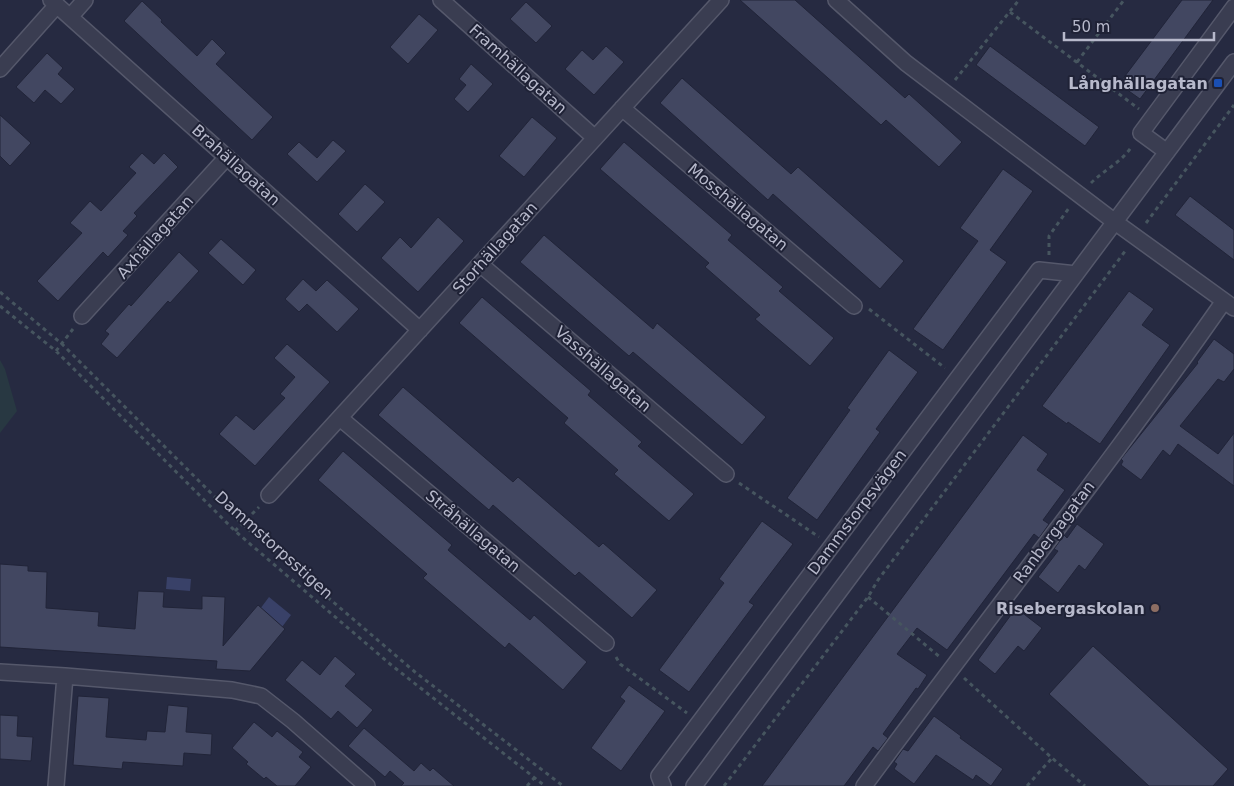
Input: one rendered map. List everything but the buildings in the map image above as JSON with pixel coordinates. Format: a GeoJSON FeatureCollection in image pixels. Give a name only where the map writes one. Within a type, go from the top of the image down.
{"type":"FeatureCollection","features":[{"type":"Feature","properties":{"kind":"street"},"geometry":{"type":"LineString","coordinates":[[70,17],[85,0]]}},
{"type":"Feature","properties":{"kind":"street","name":"Framhällagatan"},"geometry":{"type":"LineString","coordinates":[[441,0],[595,138]]}},
{"type":"Feature","properties":{"kind":"street","name":"Storhällagatan"},"geometry":{"type":"LineString","coordinates":[[269,495],[721,0]]}},
{"type":"Feature","properties":{"kind":"street"},"geometry":{"type":"LineString","coordinates":[[836,0],[906,63],[1115,222],[1229,305]]}},
{"type":"Feature","properties":{"kind":"street"},"geometry":{"type":"LineString","coordinates":[[0,69],[54,2]]}},
{"type":"Feature","properties":{"kind":"street","name":"Brahällagatan"},"geometry":{"type":"LineString","coordinates":[[54,2],[420,330]]}},
{"type":"Feature","properties":{"kind":"street"},"geometry":{"type":"LineString","coordinates":[[1167,152],[1141,133],[1234,7]]}},
{"type":"Feature","properties":{"kind":"street","name":"Dammstorpsvägen"},"geometry":{"type":"LineString","coordinates":[[694,786],[1234,62]]}},
{"type":"Feature","properties":{"kind":"street","name":"Mosshällagatan"},"geometry":{"type":"LineString","coordinates":[[622,108],[854,306]]}},
{"type":"Feature","properties":{"kind":"street","name":"Axhällagatan"},"geometry":{"type":"LineString","coordinates":[[82,316],[227,157]]}},
{"type":"Feature","properties":{"kind":"street","name":"Vasshällagatan"},"geometry":{"type":"LineString","coordinates":[[480,264],[726,474]]}},
{"type":"Feature","properties":{"kind":"street","name":"Dammstorpsvägen"},"geometry":{"type":"LineString","coordinates":[[663,786],[659,776],[1039,270],[1076,274]]}},
{"type":"Feature","properties":{"kind":"street","name":"Ranbergagatan"},"geometry":{"type":"LineString","coordinates":[[864,786],[1095,478],[1229,305]]}},
{"type":"Feature","properties":{"kind":"street","name":"Stråhällagatan"},"geometry":{"type":"LineString","coordinates":[[340,418],[606,643]]}},
{"type":"Feature","properties":{"kind":"street"},"geometry":{"type":"LineString","coordinates":[[0,672],[232,690],[261,696],[293,721],[367,786]]}},
{"type":"Feature","properties":{"kind":"street"},"geometry":{"type":"LineString","coordinates":[[56,786],[65,676]]}},
{"type":"Feature","properties":{"kind":"path"},"geometry":{"type":"LineString","coordinates":[[945,93],[1019,0]]}},
{"type":"Feature","properties":{"kind":"path"},"geometry":{"type":"LineString","coordinates":[[1077,62],[1124,0]]}},
{"type":"Feature","properties":{"kind":"path"},"geometry":{"type":"LineString","coordinates":[[1010,12],[1152,118]]}},
{"type":"Feature","properties":{"kind":"path"},"geometry":{"type":"LineString","coordinates":[[724,786],[868,597],[878,580],[1234,105]]}},
{"type":"Feature","properties":{"kind":"path"},"geometry":{"type":"LineString","coordinates":[[0,292],[62,344],[242,524],[415,672],[563,786]]}},
{"type":"Feature","properties":{"kind":"path","name":"Dammstorpsstigen"},"geometry":{"type":"LineString","coordinates":[[0,306],[56,351],[235,531],[390,664],[546,786]]}},
{"type":"Feature","properties":{"kind":"path"},"geometry":{"type":"LineString","coordinates":[[854,306],[869,309],[958,378]]}},
{"type":"Feature","properties":{"kind":"path"},"geometry":{"type":"LineString","coordinates":[[56,351],[82,316]]}},
{"type":"Feature","properties":{"kind":"path"},"geometry":{"type":"LineString","coordinates":[[726,474],[832,546]]}},
{"type":"Feature","properties":{"kind":"path"},"geometry":{"type":"LineString","coordinates":[[235,531],[269,495]]}},
{"type":"Feature","properties":{"kind":"path"},"geometry":{"type":"LineString","coordinates":[[868,597],[952,667],[1085,786]]}},
{"type":"Feature","properties":{"kind":"path"},"geometry":{"type":"LineString","coordinates":[[606,643],[620,664],[700,723]]}},
{"type":"Feature","properties":{"kind":"path"},"geometry":{"type":"LineString","coordinates":[[1027,786],[1052,758]]}},
{"type":"Feature","properties":{"kind":"path"},"geometry":{"type":"LineString","coordinates":[[527,786],[535,777]]}},
{"type":"Feature","properties":{"kind":"shaded area"},"geometry":{"type":"Polygon","coordinates":[[[0,360],[5,369],[17,411],[0,433],[0,360]]]}},
{"type":"Feature","properties":{"kind":"water"},"geometry":{"type":"Polygon","coordinates":[[[167,577],[191,579],[190,591],[166,589],[167,577]]]}},
{"type":"Feature","properties":{"kind":"water"},"geometry":{"type":"Polygon","coordinates":[[[269,597],[291,615],[282,627],[260,609],[269,597]]]}},
{"type":"Feature","properties":{"kind":"place","name":"Långhällagatan"},"geometry":{"type":"Point","coordinates":[1218,83]}},
{"type":"Feature","properties":{"kind":"place","name":"Risebergaskolan"},"geometry":{"type":"Point","coordinates":[1155,608]}}]}
